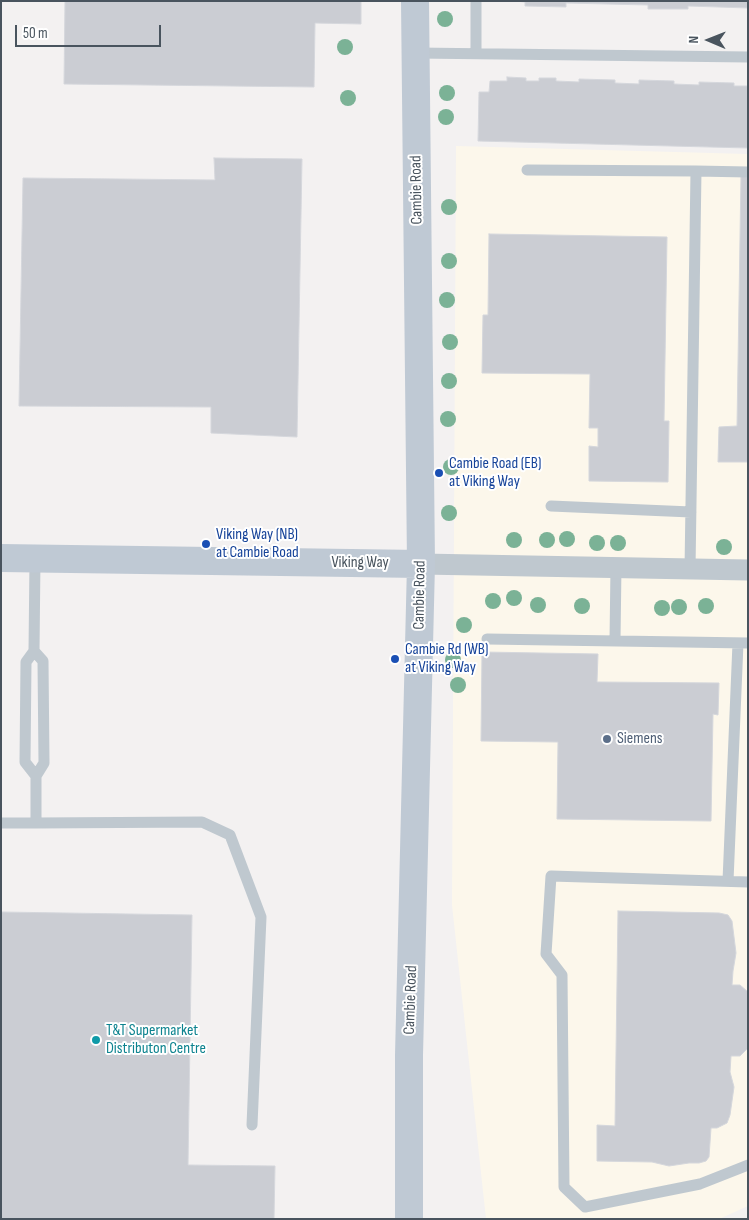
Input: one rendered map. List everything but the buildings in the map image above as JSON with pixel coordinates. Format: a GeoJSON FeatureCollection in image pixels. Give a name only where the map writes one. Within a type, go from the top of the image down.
{"type":"FeatureCollection","features":[{"type":"Feature","properties":{"kind":"main road","name":"Cambie Road"},"geometry":{"type":"LineString","coordinates":[[409,1219],[409,1055],[421,564],[415,1]]}},
{"type":"Feature","properties":{"kind":"main road","name":"Viking Way"},"geometry":{"type":"LineString","coordinates":[[1,558],[421,564]]}},
{"type":"Feature","properties":{"kind":"street","name":"Viking Way"},"geometry":{"type":"LineString","coordinates":[[421,564],[748,570]]}},
{"type":"Feature","properties":{"kind":"lane"},"geometry":{"type":"LineString","coordinates":[[476,1],[476,53]]}},
{"type":"Feature","properties":{"kind":"lane"},"geometry":{"type":"LineString","coordinates":[[416,53],[748,57]]}},
{"type":"Feature","properties":{"kind":"lane"},"geometry":{"type":"LineString","coordinates":[[527,170],[748,172]]}},
{"type":"Feature","properties":{"kind":"lane"},"geometry":{"type":"LineString","coordinates":[[690,569],[696,171]]}},
{"type":"Feature","properties":{"kind":"lane"},"geometry":{"type":"LineString","coordinates":[[551,506],[691,512]]}},
{"type":"Feature","properties":{"kind":"lane"},"geometry":{"type":"LineString","coordinates":[[35,559],[34,651],[26,662],[25,762],[36,776]]}},
{"type":"Feature","properties":{"kind":"lane"},"geometry":{"type":"LineString","coordinates":[[615,640],[616,567]]}},
{"type":"Feature","properties":{"kind":"lane"},"geometry":{"type":"LineString","coordinates":[[487,639],[743,643],[728,881]]}},
{"type":"Feature","properties":{"kind":"lane"},"geometry":{"type":"LineString","coordinates":[[34,651],[43,661],[44,763],[36,776],[36,823]]}},
{"type":"Feature","properties":{"kind":"lane"},"geometry":{"type":"LineString","coordinates":[[1,823],[202,822],[230,835],[262,917],[252,1125]]}},
{"type":"Feature","properties":{"kind":"lane"},"geometry":{"type":"LineString","coordinates":[[748,882],[551,876],[546,954],[562,975],[564,1187],[585,1207],[700,1184],[748,1165]]}},
{"type":"Feature","properties":{"kind":"shaded area"},"geometry":{"type":"Polygon","coordinates":[[[456,146],[748,154],[748,1206],[719,1219],[486,1219],[452,905],[456,146]]]}},
{"type":"Feature","properties":{"kind":"place","name":"Cambie Road (EB) at Viking Way"},"geometry":{"type":"Point","coordinates":[439,473]}},
{"type":"Feature","properties":{"kind":"place","name":"Viking Way (NB) at Cambie Road"},"geometry":{"type":"Point","coordinates":[206,544]}},
{"type":"Feature","properties":{"kind":"place","name":"Cambie Rd (WB) at Viking Way"},"geometry":{"type":"Point","coordinates":[395,659]}},
{"type":"Feature","properties":{"kind":"place","name":"Siemens"},"geometry":{"type":"Point","coordinates":[607,739]}},
{"type":"Feature","properties":{"kind":"place","name":"T&T Supermarket Distributon Centre"},"geometry":{"type":"Point","coordinates":[96,1040]}}]}
